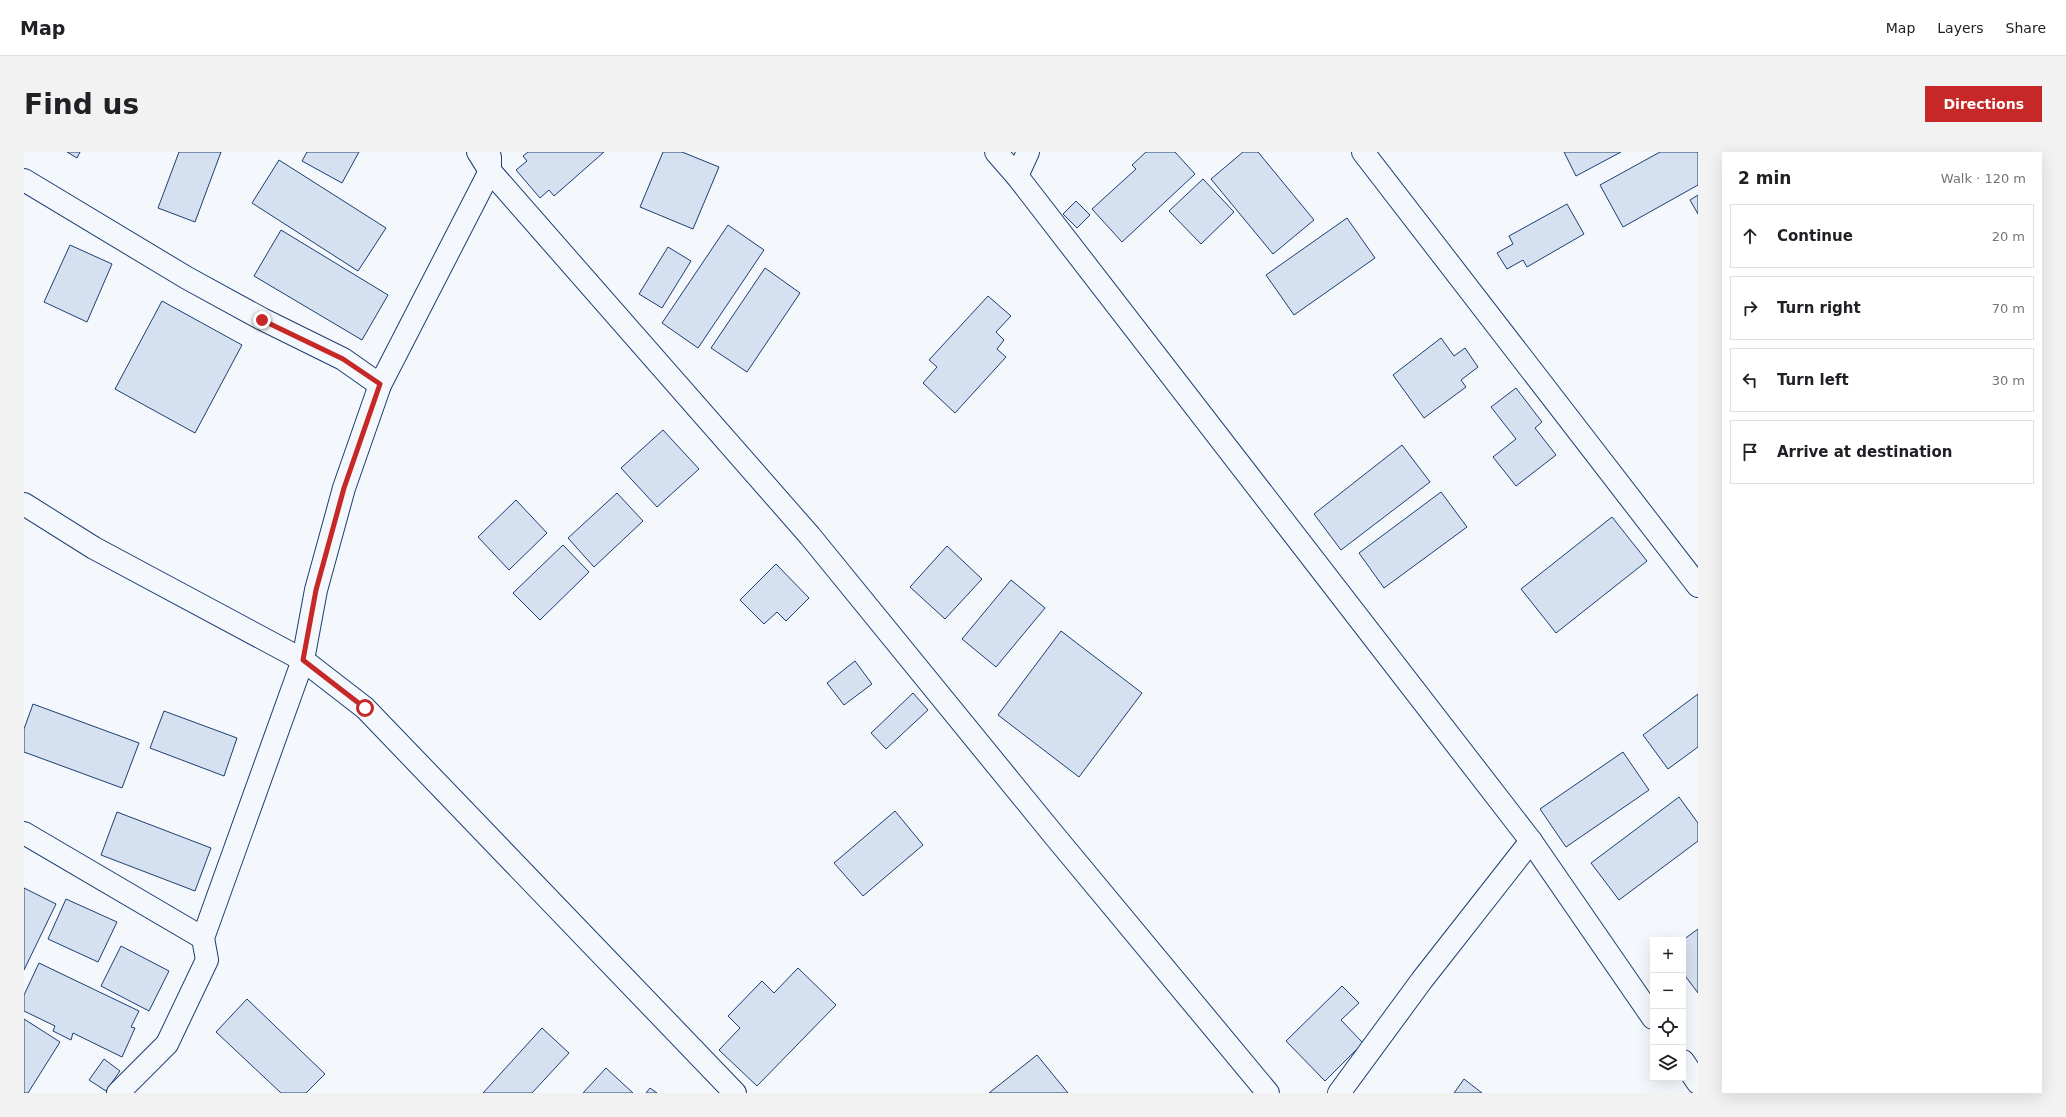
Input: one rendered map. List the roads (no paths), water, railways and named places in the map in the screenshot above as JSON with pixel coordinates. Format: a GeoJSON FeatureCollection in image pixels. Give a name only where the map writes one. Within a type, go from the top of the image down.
{"type":"FeatureCollection","features":[{"type":"Feature","properties":{"kind":"street"},"geometry":{"type":"LineString","coordinates":[[478,152],[490,161],[810,536],[1053,834],[1268,1093]]}},
{"type":"Feature","properties":{"kind":"street"},"geometry":{"type":"LineString","coordinates":[[996,152],[1017,176],[1531,841],[1650,1014]]}},
{"type":"Feature","properties":{"kind":"street"},"geometry":{"type":"LineString","coordinates":[[1017,176],[1028,152]]}},
{"type":"Feature","properties":{"kind":"street"},"geometry":{"type":"LineString","coordinates":[[1363,152],[1698,586]]}},
{"type":"Feature","properties":{"kind":"street"},"geometry":{"type":"LineString","coordinates":[[118,1093],[167,1044],[207,960],[203,938],[303,660],[316,590],[344,488],[380,384],[490,161]]}},
{"type":"Feature","properties":{"kind":"street"},"geometry":{"type":"LineString","coordinates":[[24,180],[187,278],[262,320],[343,359],[380,384]]}},
{"type":"Feature","properties":{"kind":"street"},"geometry":{"type":"LineString","coordinates":[[24,504],[94,548],[303,660],[365,708],[735,1093]]}},
{"type":"Feature","properties":{"kind":"street"},"geometry":{"type":"LineString","coordinates":[[24,833],[203,938]]}},
{"type":"Feature","properties":{"kind":"street"},"geometry":{"type":"LineString","coordinates":[[1339,1093],[1422,980],[1531,841]]}},
{"type":"Feature","properties":{"kind":"street"},"geometry":{"type":"LineString","coordinates":[[1686,1066],[1698,1083]]}}]}
